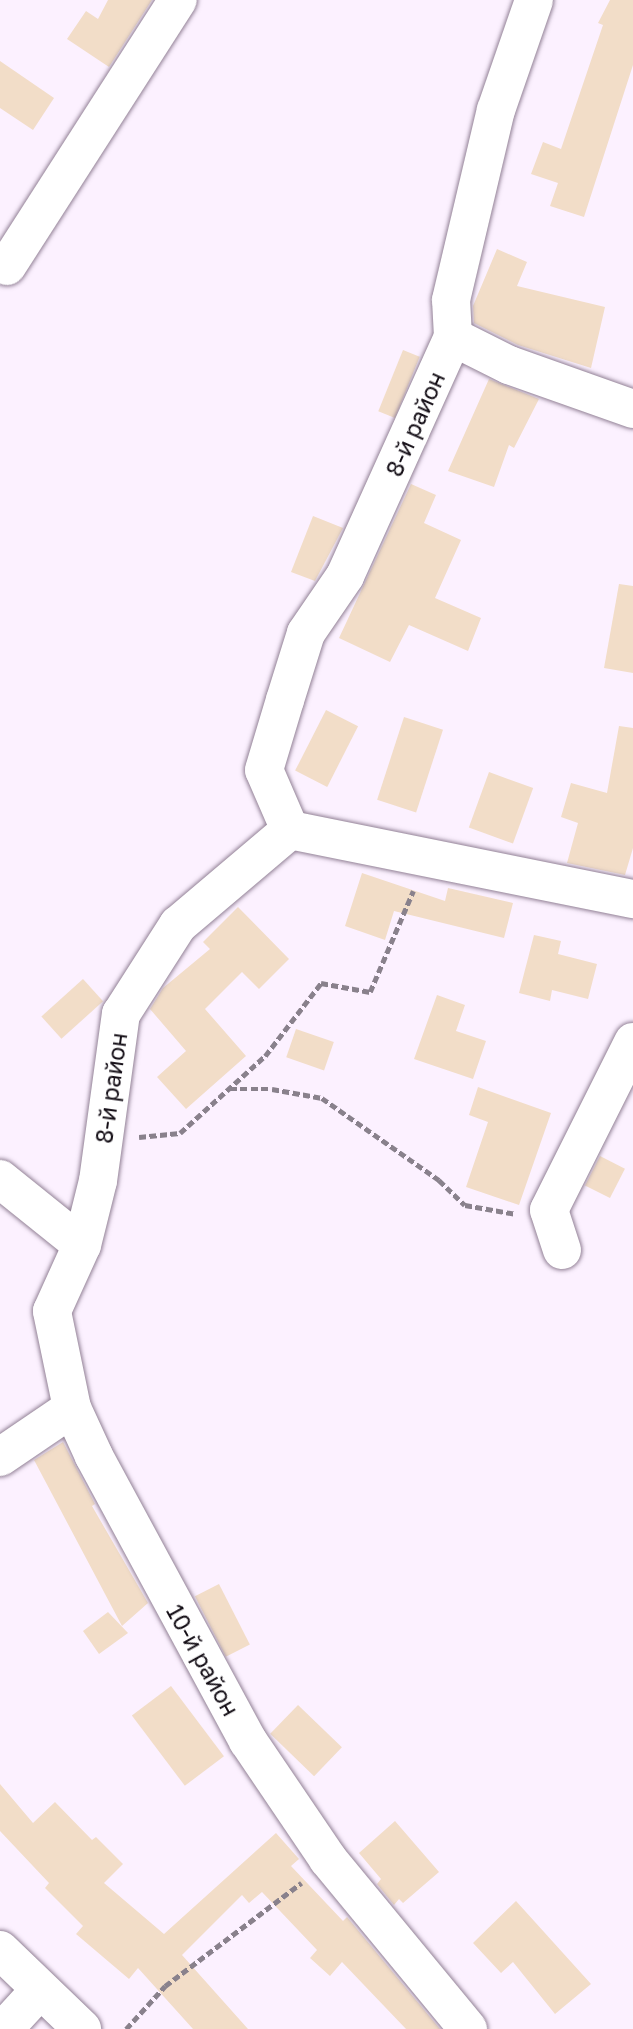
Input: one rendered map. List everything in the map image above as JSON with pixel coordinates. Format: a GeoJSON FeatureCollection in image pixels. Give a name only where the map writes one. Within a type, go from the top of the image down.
{"type":"FeatureCollection","features":[{"type":"Feature","properties":{"kind":"street"},"geometry":{"type":"LineString","coordinates":[[6,266],[178,0]]}},
{"type":"Feature","properties":{"kind":"street","name":"8-й район"},"geometry":{"type":"LineString","coordinates":[[82,1245],[104,1139],[121,1014],[178,925],[290,830],[264,770],[306,633],[345,576],[453,337],[451,300],[493,124],[534,0]]}},
{"type":"Feature","properties":{"kind":"street"},"geometry":{"type":"LineString","coordinates":[[453,337],[509,365],[633,409]]}},
{"type":"Feature","properties":{"kind":"street"},"geometry":{"type":"LineString","coordinates":[[290,830],[633,899]]}},
{"type":"Feature","properties":{"kind":"street"},"geometry":{"type":"LineString","coordinates":[[562,1250],[549,1210],[633,1042]]}},
{"type":"Feature","properties":{"kind":"street"},"geometry":{"type":"LineString","coordinates":[[0,1180],[82,1245]]}},
{"type":"Feature","properties":{"kind":"street","name":"10-й район"},"geometry":{"type":"LineString","coordinates":[[82,1245],[52,1311],[72,1408],[167,1598],[248,1741],[328,1859],[468,2029]]}},
{"type":"Feature","properties":{"kind":"street"},"geometry":{"type":"LineString","coordinates":[[0,1457],[72,1408]]}},
{"type":"Feature","properties":{"kind":"street"},"geometry":{"type":"LineString","coordinates":[[0,1951],[38,1992],[82,2029]]}},
{"type":"Feature","properties":{"kind":"street"},"geometry":{"type":"LineString","coordinates":[[4,2029],[38,1992]]}},
{"type":"Feature","properties":{"kind":"path"},"geometry":{"type":"LineString","coordinates":[[104,1139],[180,1133],[265,1056],[321,983],[370,992],[425,857]]}},
{"type":"Feature","properties":{"kind":"path"},"geometry":{"type":"LineString","coordinates":[[229,1089],[272,1089],[322,1098],[439,1180],[465,1205],[527,1216]]}},
{"type":"Feature","properties":{"kind":"path"},"geometry":{"type":"LineString","coordinates":[[127,2029],[165,1986],[275,1907],[328,1859]]}},
{"type":"Feature","properties":{"kind":"building"},"geometry":{"type":"Polygon","coordinates":[[[108,0],[152,0],[109,67],[67,39],[86,11],[98,19],[108,0]]]}},
{"type":"Feature","properties":{"kind":"building"},"geometry":{"type":"Polygon","coordinates":[[[610,0],[633,0],[633,65],[584,217],[550,206],[558,183],[531,174],[543,142],[561,149],[603,25],[598,23],[610,0]]]}},
{"type":"Feature","properties":{"kind":"building"},"geometry":{"type":"Polygon","coordinates":[[[0,61],[54,98],[33,130],[0,108],[0,61]]]}},
{"type":"Feature","properties":{"kind":"building"},"geometry":{"type":"Polygon","coordinates":[[[497,249],[527,262],[517,286],[605,307],[591,368],[518,345],[474,323],[473,306],[497,249]]]}},
{"type":"Feature","properties":{"kind":"building"},"geometry":{"type":"Polygon","coordinates":[[[403,350],[420,357],[395,418],[378,411],[403,350]]]}},
{"type":"Feature","properties":{"kind":"building"},"geometry":{"type":"Polygon","coordinates":[[[489,379],[539,399],[514,448],[509,445],[494,487],[448,471],[489,379]]]}},
{"type":"Feature","properties":{"kind":"building"},"geometry":{"type":"Polygon","coordinates":[[[411,484],[436,495],[424,523],[461,540],[435,598],[481,618],[468,651],[409,625],[390,662],[339,638],[411,484]]]}},
{"type":"Feature","properties":{"kind":"building"},"geometry":{"type":"Polygon","coordinates":[[[313,516],[343,528],[315,581],[291,572],[313,516]]]}},
{"type":"Feature","properties":{"kind":"building"},"geometry":{"type":"Polygon","coordinates":[[[619,584],[633,586],[633,673],[604,668],[619,584]]]}},
{"type":"Feature","properties":{"kind":"building"},"geometry":{"type":"Polygon","coordinates":[[[326,710],[358,726],[327,787],[295,771],[326,710]]]}},
{"type":"Feature","properties":{"kind":"building"},"geometry":{"type":"Polygon","coordinates":[[[404,717],[443,730],[416,812],[377,800],[404,717]]]}},
{"type":"Feature","properties":{"kind":"building"},"geometry":{"type":"Polygon","coordinates":[[[619,726],[633,728],[633,848],[625,875],[567,863],[578,823],[561,817],[571,783],[607,793],[619,726]]]}},
{"type":"Feature","properties":{"kind":"building"},"geometry":{"type":"Polygon","coordinates":[[[489,772],[533,788],[513,844],[469,827],[489,772]]]}},
{"type":"Feature","properties":{"kind":"building"},"geometry":{"type":"Polygon","coordinates":[[[362,873],[445,901],[448,888],[513,903],[504,938],[394,911],[385,940],[345,926],[362,873]]]}},
{"type":"Feature","properties":{"kind":"building"},"geometry":{"type":"Polygon","coordinates":[[[238,907],[289,959],[259,989],[242,972],[205,1009],[246,1056],[186,1109],[157,1077],[186,1051],[150,1009],[163,988],[210,949],[203,942],[238,907]]]}},
{"type":"Feature","properties":{"kind":"building"},"geometry":{"type":"Polygon","coordinates":[[[534,935],[561,941],[558,954],[597,964],[588,999],[552,990],[550,1001],[519,993],[534,935]]]}},
{"type":"Feature","properties":{"kind":"building"},"geometry":{"type":"Polygon","coordinates":[[[83,979],[103,1001],[61,1039],[41,1016],[83,979]]]}},
{"type":"Feature","properties":{"kind":"building"},"geometry":{"type":"Polygon","coordinates":[[[437,995],[465,1005],[456,1031],[486,1041],[473,1079],[414,1059],[437,995]]]}},
{"type":"Feature","properties":{"kind":"building"},"geometry":{"type":"Polygon","coordinates":[[[296,1029],[334,1042],[324,1070],[286,1057],[296,1029]]]}},
{"type":"Feature","properties":{"kind":"building"},"geometry":{"type":"Polygon","coordinates":[[[478,1087],[551,1113],[519,1205],[466,1187],[488,1122],[469,1115],[478,1087]]]}},
{"type":"Feature","properties":{"kind":"building"},"geometry":{"type":"Polygon","coordinates":[[[600,1156],[625,1169],[610,1198],[585,1185],[600,1156]]]}},
{"type":"Feature","properties":{"kind":"building"},"geometry":{"type":"Polygon","coordinates":[[[63,1442],[95,1504],[92,1506],[148,1603],[122,1626],[34,1460],[63,1442]]]}},
{"type":"Feature","properties":{"kind":"building"},"geometry":{"type":"Polygon","coordinates":[[[219,1584],[250,1645],[226,1657],[195,1596],[219,1584]]]}},
{"type":"Feature","properties":{"kind":"building"},"geometry":{"type":"Polygon","coordinates":[[[108,1612],[128,1633],[99,1654],[83,1631],[108,1612]]]}},
{"type":"Feature","properties":{"kind":"building"},"geometry":{"type":"Polygon","coordinates":[[[171,1686],[224,1756],[185,1786],[132,1715],[171,1686]]]}},
{"type":"Feature","properties":{"kind":"building"},"geometry":{"type":"Polygon","coordinates":[[[298,1705],[342,1747],[314,1776],[270,1734],[298,1705]]]}},
{"type":"Feature","properties":{"kind":"building"},"geometry":{"type":"Polygon","coordinates":[[[0,1784],[33,1823],[55,1802],[92,1840],[96,1837],[123,1864],[104,1883],[164,1934],[276,1833],[299,1859],[291,1866],[343,1921],[347,1917],[440,2029],[406,2029],[342,1962],[330,1976],[310,1958],[317,1950],[262,1892],[249,1903],[242,1895],[182,1955],[248,2029],[193,2029],[138,1968],[129,1979],[76,1934],[83,1926],[45,1888],[49,1883],[0,1831],[0,1784]]]}},
{"type":"Feature","properties":{"kind":"building"},"geometry":{"type":"Polygon","coordinates":[[[395,1821],[439,1872],[403,1903],[399,1899],[394,1905],[377,1884],[381,1879],[359,1853],[395,1821]]]}},
{"type":"Feature","properties":{"kind":"building"},"geometry":{"type":"Polygon","coordinates":[[[516,1901],[591,1984],[555,2014],[513,1962],[501,1973],[473,1943],[516,1901]]]}}]}
